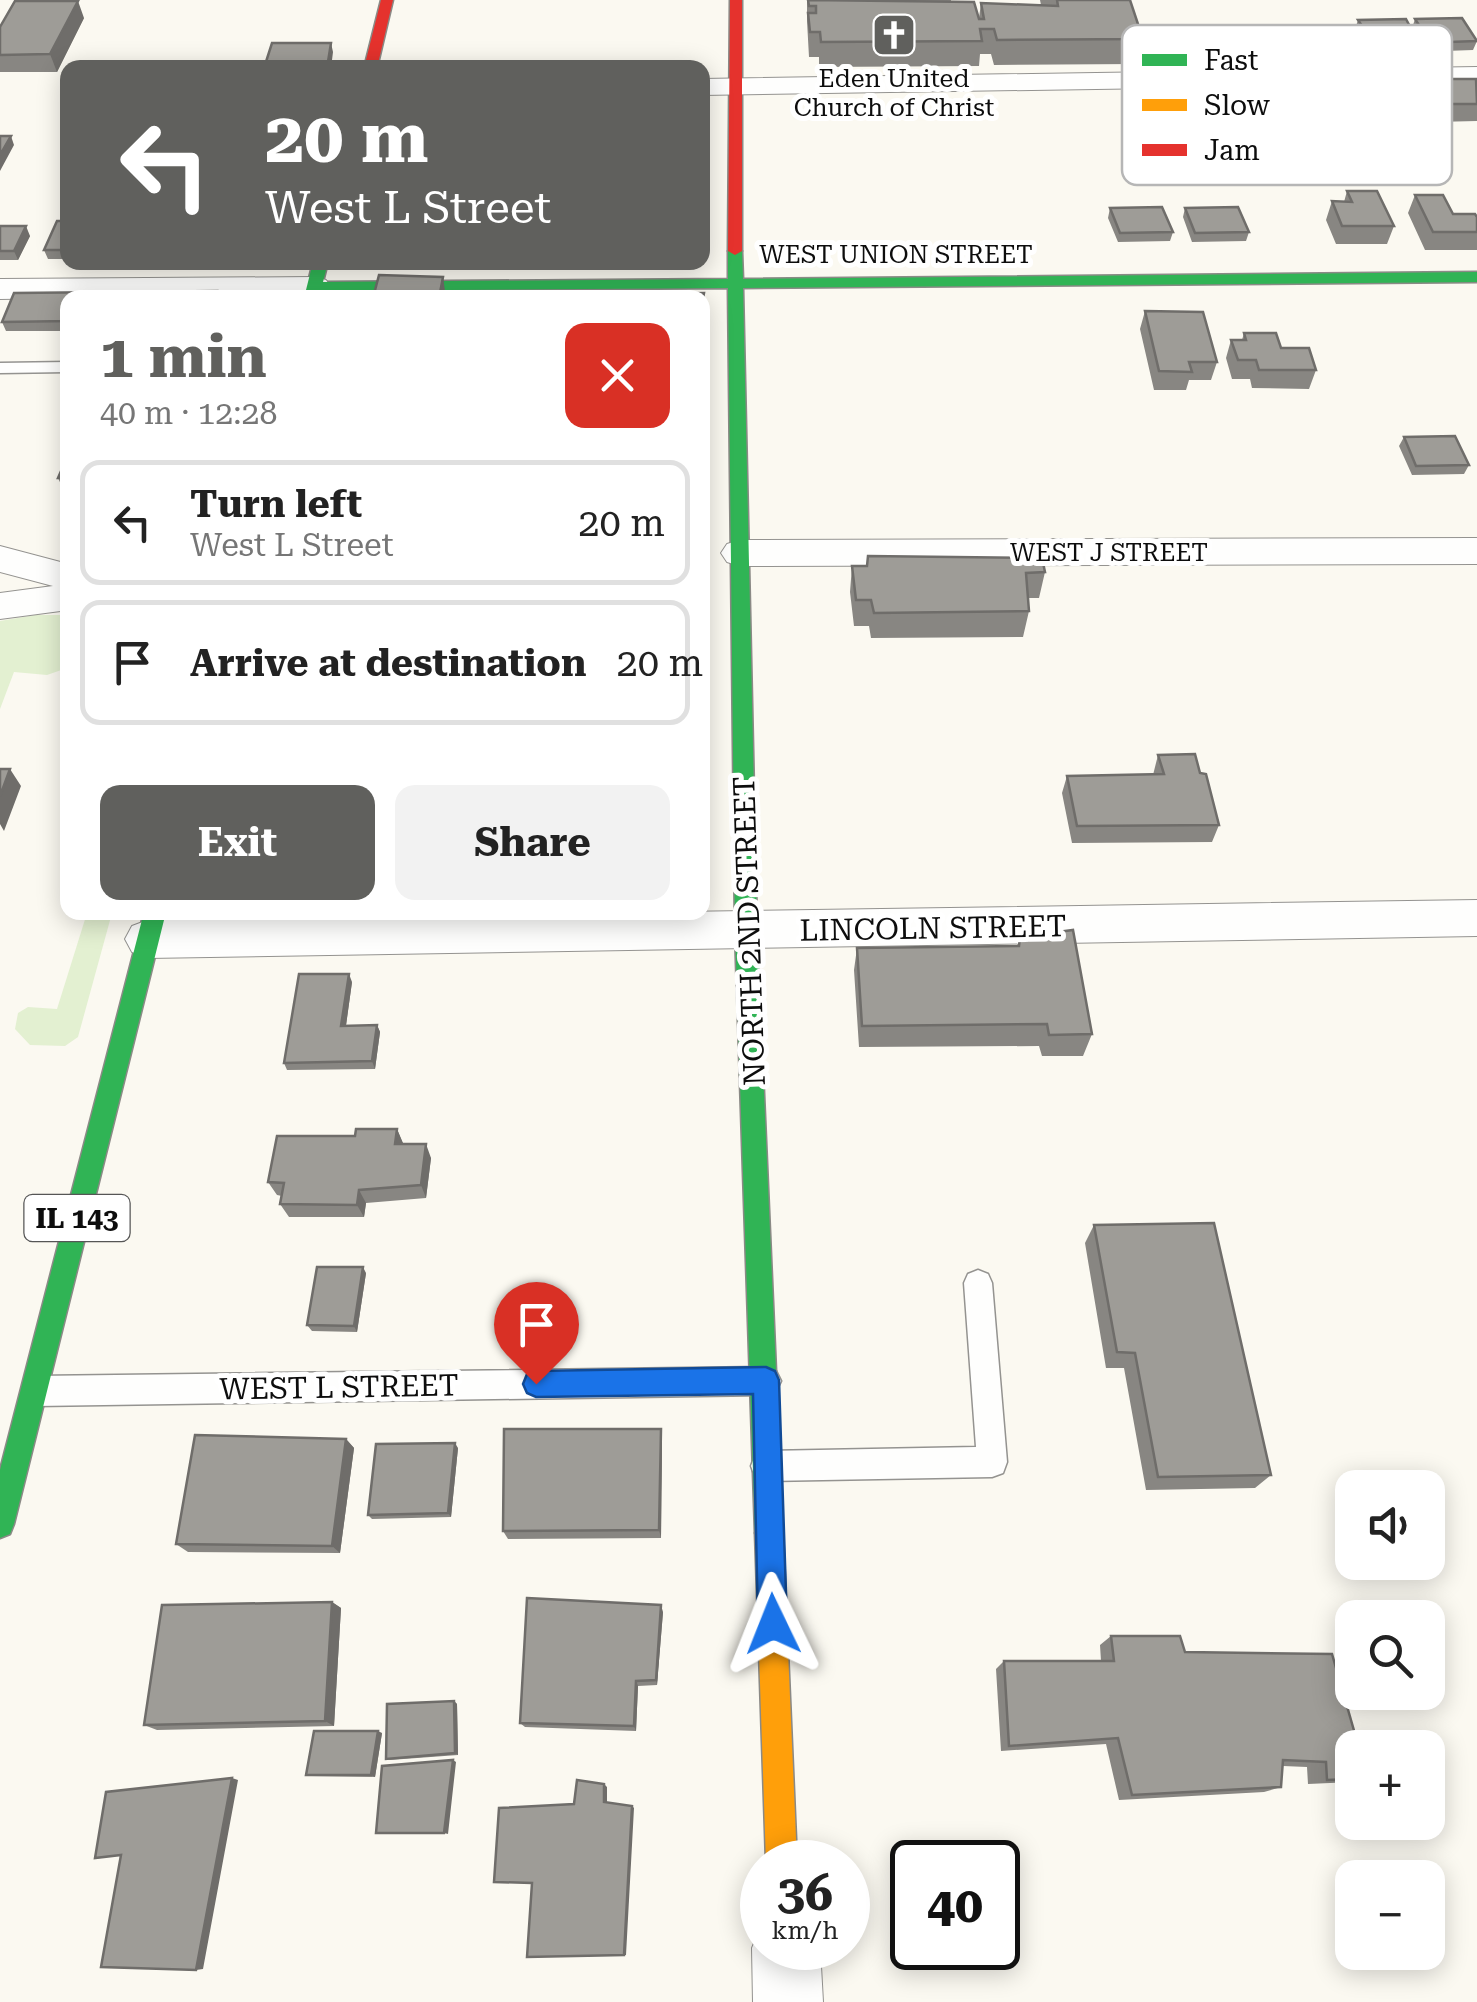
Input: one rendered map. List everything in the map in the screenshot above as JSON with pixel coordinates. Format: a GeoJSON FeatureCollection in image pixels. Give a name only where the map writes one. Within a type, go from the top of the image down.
{"type":"FeatureCollection","features":[{"type":"Feature","properties":{"kind":"street"},"geometry":{"type":"LineString","coordinates":[[372,60],[387,0]]}},
{"type":"Feature","properties":{"kind":"street","name":"NORTH 2ND STREET"},"geometry":{"type":"LineString","coordinates":[[736,0],[735,283],[746,932],[781,1840]]}},
{"type":"Feature","properties":{"kind":"street"},"geometry":{"type":"LineString","coordinates":[[1452,75],[1477,75]]}},
{"type":"Feature","properties":{"kind":"street"},"geometry":{"type":"LineString","coordinates":[[710,87],[1122,81]]}},
{"type":"Feature","properties":{"kind":"street","name":"WEST UNION STREET"},"geometry":{"type":"LineString","coordinates":[[316,282],[1477,277]]}},
{"type":"Feature","properties":{"kind":"street"},"geometry":{"type":"LineString","coordinates":[[0,290],[316,282]]}},
{"type":"Feature","properties":{"kind":"street","name":"WEST J STREET"},"geometry":{"type":"LineString","coordinates":[[740,552],[1477,551]]}},
{"type":"Feature","properties":{"kind":"street"},"geometry":{"type":"LineString","coordinates":[[0,559],[60,575]]}},
{"type":"Feature","properties":{"kind":"street"},"geometry":{"type":"LineString","coordinates":[[0,606],[60,598]]}},
{"type":"Feature","properties":{"kind":"street","name":"LINCOLN STREET"},"geometry":{"type":"LineString","coordinates":[[152,926],[746,932],[1477,918]]}},
{"type":"Feature","properties":{"kind":"street","name":"IL 143"},"geometry":{"type":"LineString","coordinates":[[0,1524],[152,926]]}},
{"type":"Feature","properties":{"kind":"street"},"geometry":{"type":"LineString","coordinates":[[787,1970],[788,2002]]}},
{"type":"Feature","properties":{"kind":"lane"},"geometry":{"type":"LineString","coordinates":[[0,368],[60,367]]}},
{"type":"Feature","properties":{"kind":"lane"},"geometry":{"type":"LineString","coordinates":[[766,1466],[992,1462],[978,1283]]}},
{"type":"Feature","properties":{"kind":"lane","name":"WEST L STREET"},"geometry":{"type":"LineString","coordinates":[[33,1391],[766,1380]]}},
{"type":"Feature","properties":{"kind":"green space"},"geometry":{"type":"Polygon","coordinates":[[[60,615],[60,670],[47,675],[14,672],[0,709],[0,621],[60,615]]]}},
{"type":"Feature","properties":{"kind":"green space"},"geometry":{"type":"Polygon","coordinates":[[[85,920],[110,920],[78,1037],[65,1046],[30,1045],[15,1029],[18,1013],[28,1007],[57,1009],[85,920]]]}},
{"type":"Feature","properties":{"kind":"building"},"geometry":{"type":"Polygon","coordinates":[[[808,0],[974,2],[979,19],[984,19],[981,3],[1058,6],[1057,0],[1130,0],[1138,25],[1122,25],[1122,39],[997,40],[994,29],[980,29],[982,41],[821,42],[820,32],[810,32],[808,13],[816,13],[816,6],[809,6],[808,0]]]}},
{"type":"Feature","properties":{"kind":"building"},"geometry":{"type":"Polygon","coordinates":[[[15,1],[78,1],[50,54],[0,55],[0,27],[15,1]]]}},
{"type":"Feature","properties":{"kind":"building"},"geometry":{"type":"Polygon","coordinates":[[[1462,18],[1477,41],[1452,42],[1452,25],[1419,25],[1415,19],[1462,18]]]}},
{"type":"Feature","properties":{"kind":"building"},"geometry":{"type":"Polygon","coordinates":[[[1406,19],[1409,25],[1361,25],[1358,20],[1406,19]]]}},
{"type":"Feature","properties":{"kind":"building"},"geometry":{"type":"Polygon","coordinates":[[[272,43],[331,43],[328,60],[267,60],[272,43]]]}},
{"type":"Feature","properties":{"kind":"building"},"geometry":{"type":"Polygon","coordinates":[[[1452,79],[1476,79],[1477,104],[1452,104],[1452,79]]]}},
{"type":"Feature","properties":{"kind":"building"},"geometry":{"type":"Polygon","coordinates":[[[0,136],[11,136],[0,155],[0,136]]]}},
{"type":"Feature","properties":{"kind":"building"},"geometry":{"type":"Polygon","coordinates":[[[1347,191],[1377,191],[1394,226],[1342,226],[1332,201],[1352,202],[1347,191]]]}},
{"type":"Feature","properties":{"kind":"building"},"geometry":{"type":"Polygon","coordinates":[[[1415,195],[1443,195],[1453,214],[1475,214],[1477,232],[1433,232],[1415,195]]]}},
{"type":"Feature","properties":{"kind":"building"},"geometry":{"type":"Polygon","coordinates":[[[1162,207],[1173,232],[1120,233],[1110,208],[1162,207]]]}},
{"type":"Feature","properties":{"kind":"building"},"geometry":{"type":"Polygon","coordinates":[[[1238,207],[1249,232],[1195,233],[1185,208],[1238,207]]]}},
{"type":"Feature","properties":{"kind":"building"},"geometry":{"type":"Polygon","coordinates":[[[57,221],[60,221],[60,250],[44,250],[57,221]]]}},
{"type":"Feature","properties":{"kind":"building"},"geometry":{"type":"Polygon","coordinates":[[[0,226],[26,226],[14,251],[0,251],[0,226]]]}},
{"type":"Feature","properties":{"kind":"building"},"geometry":{"type":"Polygon","coordinates":[[[379,275],[443,277],[441,290],[375,290],[379,275]]]}},
{"type":"Feature","properties":{"kind":"building"},"geometry":{"type":"Polygon","coordinates":[[[14,293],[60,293],[60,321],[2,322],[14,293]]]}},
{"type":"Feature","properties":{"kind":"building"},"geometry":{"type":"Polygon","coordinates":[[[1145,311],[1203,312],[1217,362],[1189,362],[1192,372],[1159,371],[1145,311]]]}},
{"type":"Feature","properties":{"kind":"building"},"geometry":{"type":"Polygon","coordinates":[[[1244,333],[1276,333],[1281,348],[1309,348],[1316,370],[1259,370],[1256,360],[1238,360],[1231,340],[1246,340],[1244,333]]]}},
{"type":"Feature","properties":{"kind":"building"},"geometry":{"type":"Polygon","coordinates":[[[1455,436],[1469,465],[1416,466],[1404,437],[1455,436]]]}},
{"type":"Feature","properties":{"kind":"building"},"geometry":{"type":"Polygon","coordinates":[[[868,556],[1042,558],[1045,572],[1026,573],[1029,611],[874,613],[871,600],[856,600],[852,566],[867,566],[868,556]]]}},
{"type":"Feature","properties":{"kind":"building"},"geometry":{"type":"Polygon","coordinates":[[[1195,754],[1200,773],[1206,774],[1219,825],[1077,826],[1067,776],[1164,774],[1158,755],[1195,754]]]}},
{"type":"Feature","properties":{"kind":"building"},"geometry":{"type":"Polygon","coordinates":[[[0,769],[10,769],[0,796],[0,769]]]}},
{"type":"Feature","properties":{"kind":"building"},"geometry":{"type":"Polygon","coordinates":[[[1073,930],[1092,1034],[1049,1035],[1047,1024],[862,1026],[857,948],[1019,946],[1020,937],[1073,930]]]}},
{"type":"Feature","properties":{"kind":"building"},"geometry":{"type":"Polygon","coordinates":[[[299,974],[349,974],[341,1026],[377,1025],[372,1061],[284,1063],[299,974]]]}},
{"type":"Feature","properties":{"kind":"building"},"geometry":{"type":"Polygon","coordinates":[[[356,1129],[397,1129],[395,1144],[426,1144],[421,1185],[359,1190],[357,1205],[280,1204],[284,1183],[268,1182],[277,1136],[355,1136],[356,1129]]]}},
{"type":"Feature","properties":{"kind":"building"},"geometry":{"type":"Polygon","coordinates":[[[1214,1223],[1271,1475],[1158,1477],[1135,1353],[1117,1352],[1094,1225],[1214,1223]]]}},
{"type":"Feature","properties":{"kind":"building"},"geometry":{"type":"Polygon","coordinates":[[[317,1267],[363,1267],[354,1326],[307,1325],[317,1267]]]}},
{"type":"Feature","properties":{"kind":"building"},"geometry":{"type":"Polygon","coordinates":[[[504,1429],[661,1429],[659,1530],[503,1531],[504,1429]]]}},
{"type":"Feature","properties":{"kind":"building"},"geometry":{"type":"Polygon","coordinates":[[[195,1435],[346,1439],[332,1546],[176,1544],[195,1435]]]}},
{"type":"Feature","properties":{"kind":"building"},"geometry":{"type":"Polygon","coordinates":[[[455,1443],[448,1513],[368,1515],[376,1444],[455,1443]]]}},
{"type":"Feature","properties":{"kind":"building"},"geometry":{"type":"Polygon","coordinates":[[[527,1598],[661,1605],[656,1680],[636,1681],[634,1726],[520,1723],[527,1598]]]}},
{"type":"Feature","properties":{"kind":"building"},"geometry":{"type":"Polygon","coordinates":[[[332,1602],[325,1721],[144,1725],[162,1605],[332,1602]]]}},
{"type":"Feature","properties":{"kind":"building"},"geometry":{"type":"Polygon","coordinates":[[[1111,1636],[1180,1636],[1185,1652],[1332,1654],[1335,1710],[1348,1710],[1354,1730],[1335,1730],[1335,1780],[1327,1780],[1326,1762],[1283,1760],[1281,1787],[1132,1795],[1118,1738],[1009,1746],[1004,1661],[1114,1661],[1111,1636]]]}},
{"type":"Feature","properties":{"kind":"building"},"geometry":{"type":"Polygon","coordinates":[[[454,1701],[455,1753],[386,1759],[387,1704],[454,1701]]]}},
{"type":"Feature","properties":{"kind":"building"},"geometry":{"type":"Polygon","coordinates":[[[314,1731],[378,1731],[371,1775],[306,1775],[314,1731]]]}},
{"type":"Feature","properties":{"kind":"building"},"geometry":{"type":"Polygon","coordinates":[[[453,1760],[444,1833],[376,1833],[382,1766],[453,1760]]]}},
{"type":"Feature","properties":{"kind":"building"},"geometry":{"type":"Polygon","coordinates":[[[232,1778],[196,1970],[101,1967],[121,1855],[95,1858],[106,1792],[232,1778]]]}},
{"type":"Feature","properties":{"kind":"building"},"geometry":{"type":"Polygon","coordinates":[[[577,1780],[604,1784],[604,1802],[632,1806],[624,1955],[527,1957],[532,1883],[494,1882],[499,1808],[574,1804],[577,1780]]]}},
{"type":"Feature","properties":{"kind":"traffic: fast"},"geometry":{"type":"LineString","coordinates":[[735,251],[746,932],[769,1533]]}},
{"type":"Feature","properties":{"kind":"traffic: fast"},"geometry":{"type":"LineString","coordinates":[[314,290],[319,270]]}},
{"type":"Feature","properties":{"kind":"traffic: fast"},"geometry":{"type":"LineString","coordinates":[[315,287],[1477,277]]}},
{"type":"Feature","properties":{"kind":"traffic: fast"},"geometry":{"type":"LineString","coordinates":[[0,1524],[153,920]]}},
{"type":"Feature","properties":{"kind":"traffic: slow"},"geometry":{"type":"LineString","coordinates":[[769,1533],[781,1840]]}},
{"type":"Feature","properties":{"kind":"traffic: jam"},"geometry":{"type":"LineString","coordinates":[[372,60],[387,0]]}},
{"type":"Feature","properties":{"kind":"traffic: jam"},"geometry":{"type":"LineString","coordinates":[[735,251],[736,0]]}},
{"type":"Feature","properties":{"kind":"place","name":"Eden United Church of Christ"},"geometry":{"type":"Point","coordinates":[894,35]}},
{"type":"Feature","properties":{"kind":"route"},"geometry":{"type":"LineString","coordinates":[[536,1384],[766,1380],[773,1624]]}}]}
